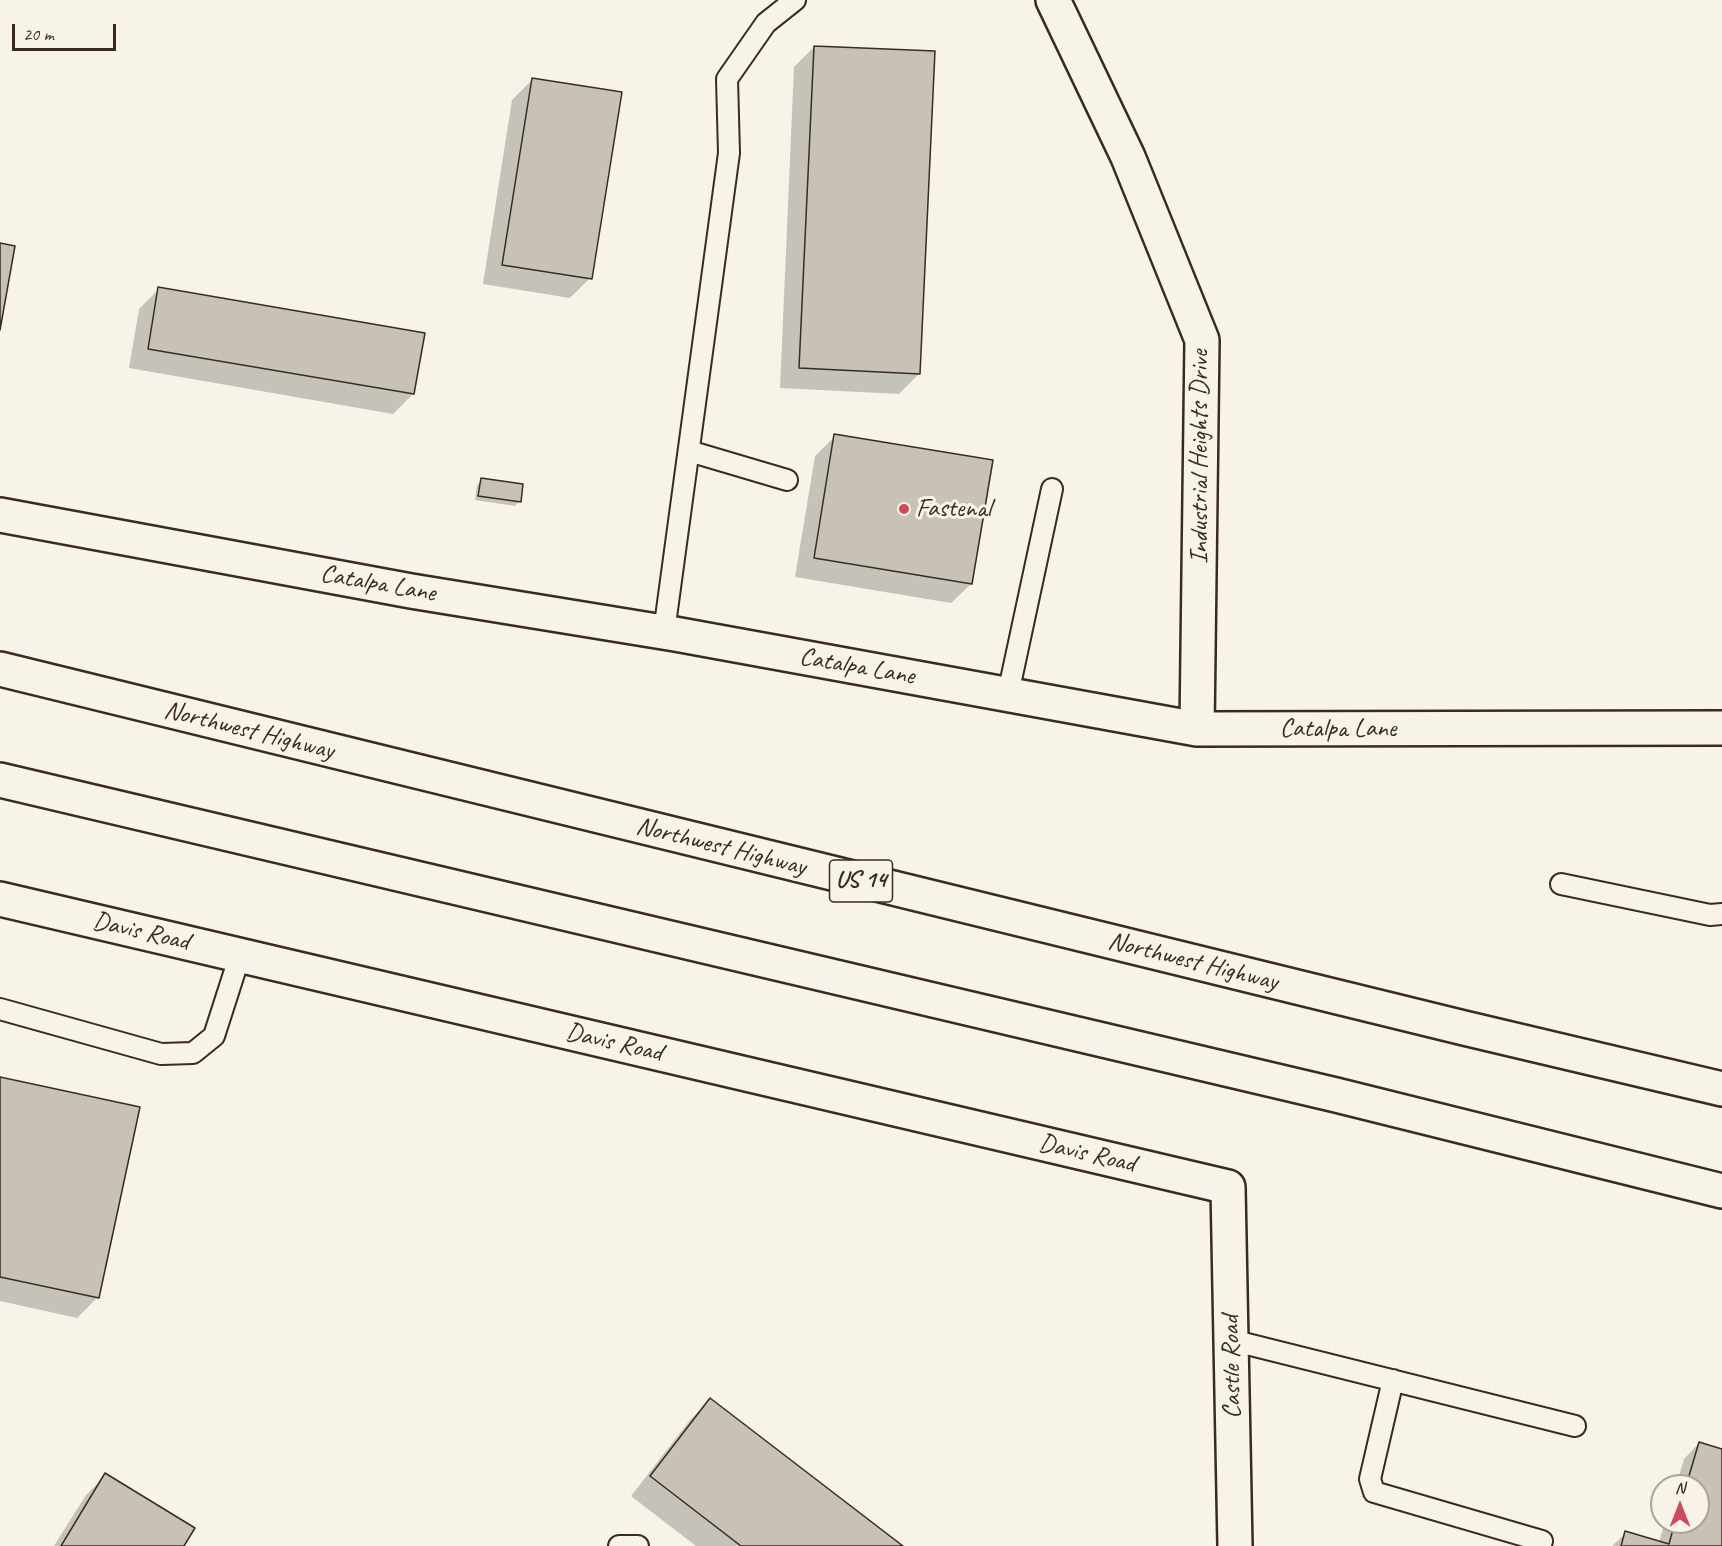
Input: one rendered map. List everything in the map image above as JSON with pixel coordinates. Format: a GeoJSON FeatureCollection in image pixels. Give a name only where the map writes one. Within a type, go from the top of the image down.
{"type":"FeatureCollection","features":[{"type":"Feature","properties":{"kind":"street","name":"Industrial Heights Drive"},"geometry":{"type":"LineString","coordinates":[[1055,1],[1128,157],[1202,340],[1197,729]]}},
{"type":"Feature","properties":{"kind":"street","name":"Catalpa Lane"},"geometry":{"type":"LineString","coordinates":[[0,515],[411,591],[664,632],[1197,729],[1722,728]]}},
{"type":"Feature","properties":{"kind":"street","name":"Northwest Highway"},"geometry":{"type":"LineString","coordinates":[[0,669],[1722,1089]]}},
{"type":"Feature","properties":{"kind":"street"},"geometry":{"type":"LineString","coordinates":[[0,780],[1336,1095],[1722,1191]]}},
{"type":"Feature","properties":{"kind":"street","name":"Davis Road"},"geometry":{"type":"LineString","coordinates":[[0,899],[1228,1187]]}},
{"type":"Feature","properties":{"kind":"street","name":"Castle Road"},"geometry":{"type":"LineString","coordinates":[[1228,1187],[1235,1546]]}},
{"type":"Feature","properties":{"kind":"lane"},"geometry":{"type":"LineString","coordinates":[[664,632],[729,153],[727,79],[766,23],[795,0]]}},
{"type":"Feature","properties":{"kind":"lane"},"geometry":{"type":"LineString","coordinates":[[689,451],[787,480]]}},
{"type":"Feature","properties":{"kind":"lane"},"geometry":{"type":"LineString","coordinates":[[1008,694],[1052,489]]}},
{"type":"Feature","properties":{"kind":"lane"},"geometry":{"type":"LineString","coordinates":[[1561,884],[1710,915],[1722,914]]}},
{"type":"Feature","properties":{"kind":"lane"},"geometry":{"type":"LineString","coordinates":[[0,1009],[161,1054],[193,1053],[214,1036],[240,956]]}},
{"type":"Feature","properties":{"kind":"lane"},"geometry":{"type":"LineString","coordinates":[[1231,1340],[1575,1426]]}},
{"type":"Feature","properties":{"kind":"lane"},"geometry":{"type":"LineString","coordinates":[[1393,1380],[1370,1479],[1374,1492],[1542,1541]]}},
{"type":"Feature","properties":{"kind":"lane"},"geometry":{"type":"LineString","coordinates":[[619,1546],[638,1546]]}},
{"type":"Feature","properties":{"kind":"building"},"geometry":{"type":"Polygon","coordinates":[[[814,46],[935,51],[920,374],[799,368],[814,46]]]}},
{"type":"Feature","properties":{"kind":"building"},"geometry":{"type":"Polygon","coordinates":[[[532,78],[622,92],[592,279],[502,265],[532,78]]]}},
{"type":"Feature","properties":{"kind":"building"},"geometry":{"type":"Polygon","coordinates":[[[0,243],[15,246],[0,330],[0,243]]]}},
{"type":"Feature","properties":{"kind":"building"},"geometry":{"type":"Polygon","coordinates":[[[158,287],[425,333],[414,394],[148,349],[158,287]]]}},
{"type":"Feature","properties":{"kind":"building","name":"Fastenal"},"geometry":{"type":"Polygon","coordinates":[[[834,434],[993,460],[972,584],[814,558],[834,434]]]}},
{"type":"Feature","properties":{"kind":"building"},"geometry":{"type":"Polygon","coordinates":[[[481,478],[523,484],[521,502],[478,496],[481,478]]]}},
{"type":"Feature","properties":{"kind":"building"},"geometry":{"type":"Polygon","coordinates":[[[0,1077],[140,1107],[99,1298],[0,1277],[0,1077]]]}},
{"type":"Feature","properties":{"kind":"building"},"geometry":{"type":"Polygon","coordinates":[[[710,1398],[903,1546],[741,1546],[650,1476],[710,1398]]]}},
{"type":"Feature","properties":{"kind":"building"},"geometry":{"type":"Polygon","coordinates":[[[1699,1442],[1722,1449],[1722,1546],[1621,1546],[1625,1531],[1669,1544],[1672,1534],[1710,1534],[1710,1474],[1690,1474],[1699,1442]]]}},
{"type":"Feature","properties":{"kind":"building"},"geometry":{"type":"Polygon","coordinates":[[[105,1473],[195,1528],[184,1546],[61,1546],[105,1473]]]}},
{"type":"Feature","properties":{"kind":"place","name":"Fastenal"},"geometry":{"type":"Point","coordinates":[904,509]}}]}
